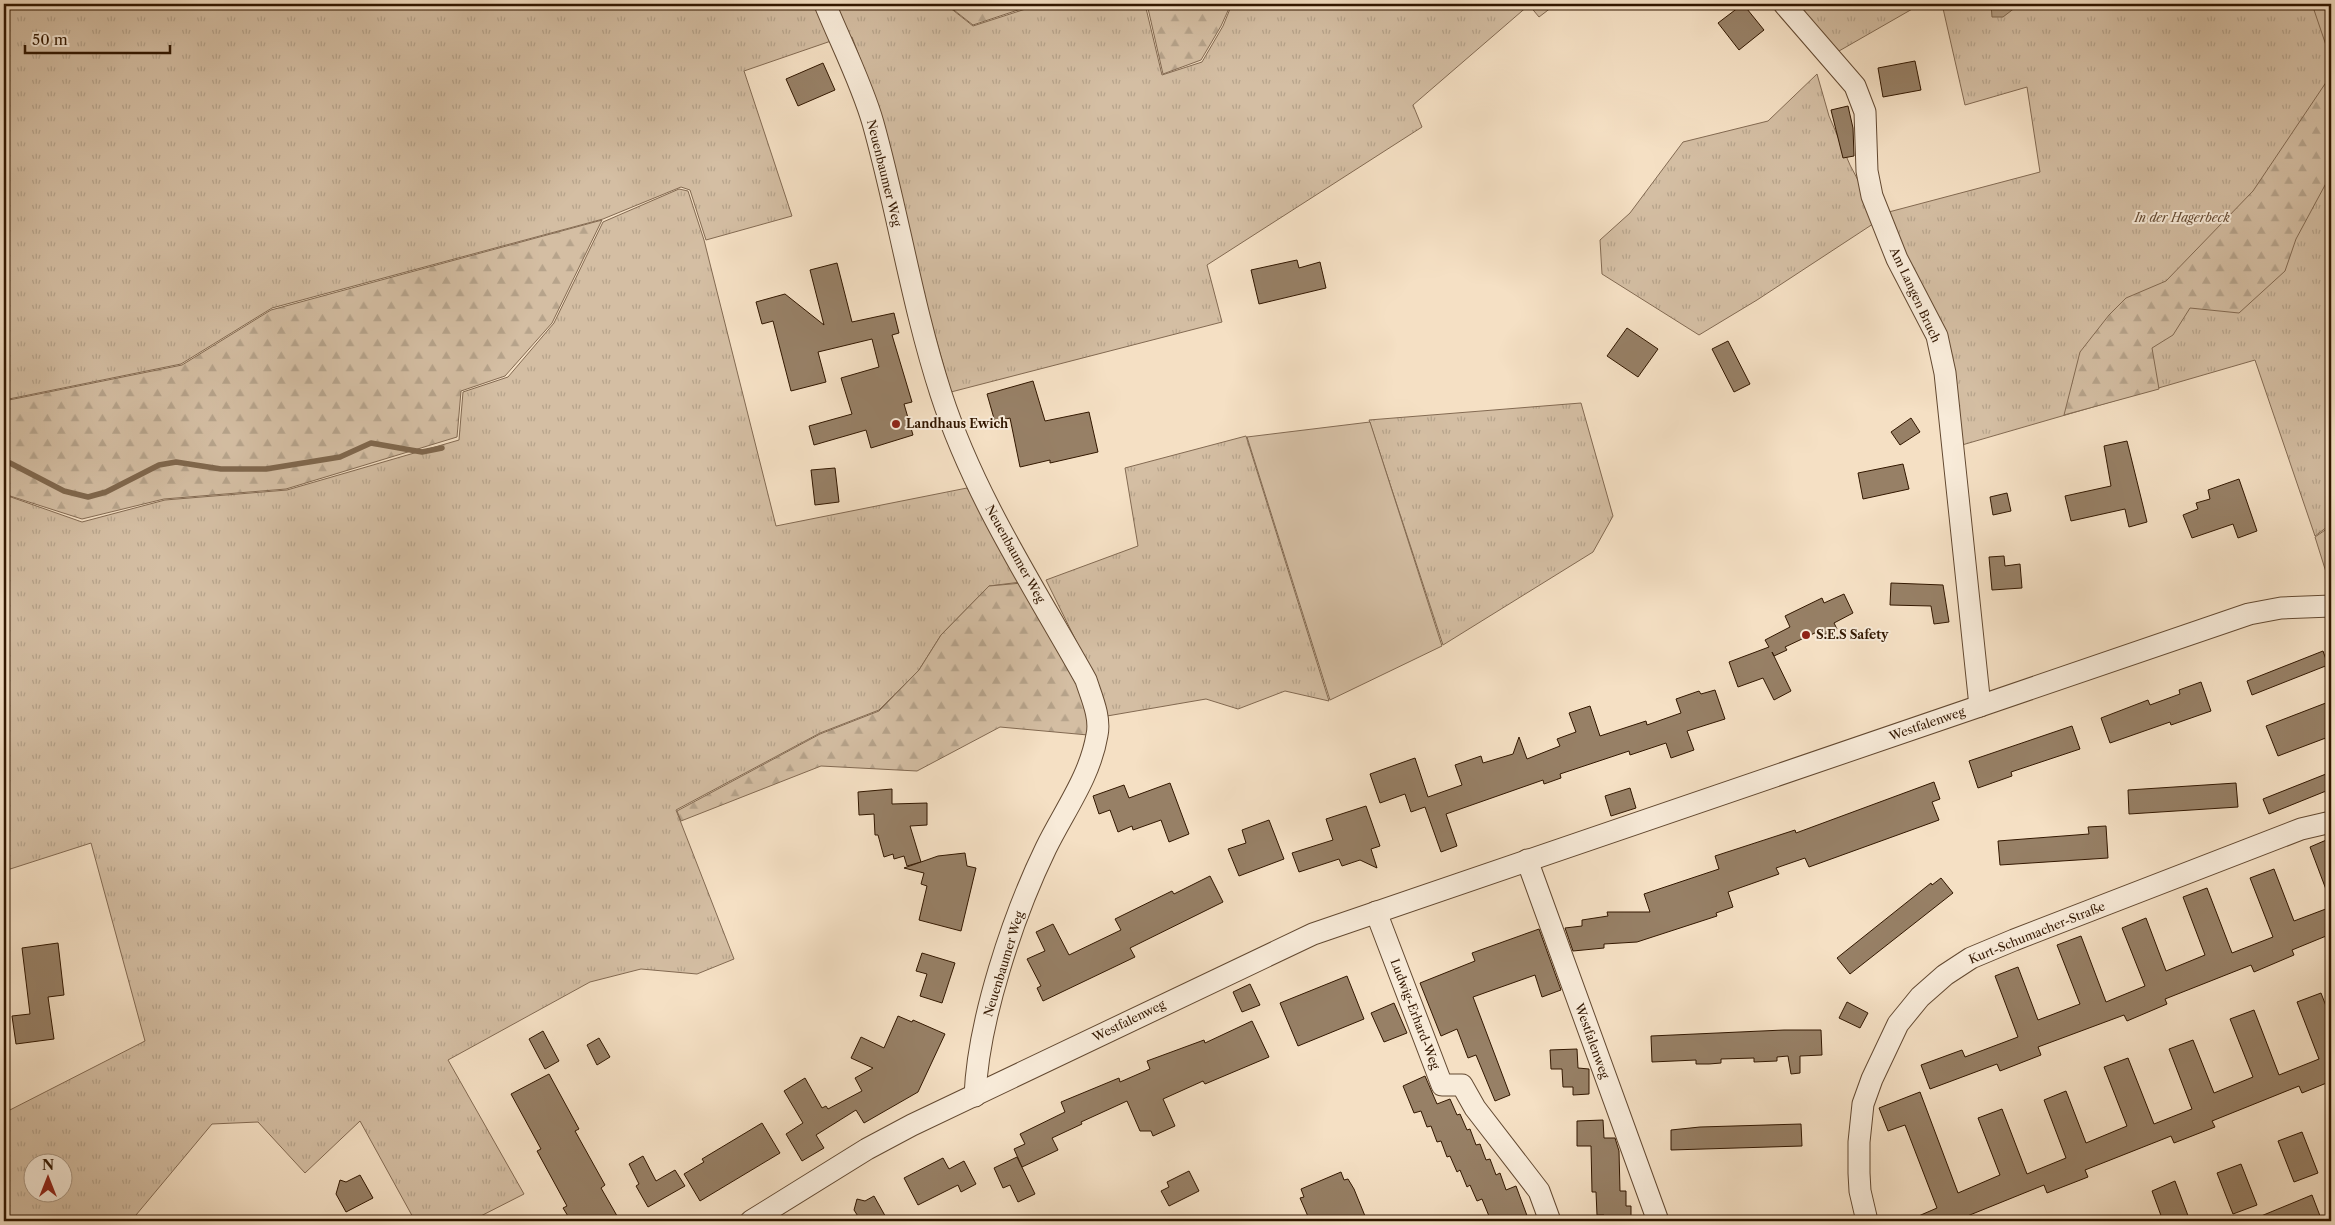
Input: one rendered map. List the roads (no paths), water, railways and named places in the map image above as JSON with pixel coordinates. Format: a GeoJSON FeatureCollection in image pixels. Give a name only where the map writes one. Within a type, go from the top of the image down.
{"type":"FeatureCollection","features":[{"type":"Feature","properties":{"kind":"street","name":"Neuenbaumer Weg"},"geometry":{"type":"LineString","coordinates":[[825,4],[872,121],[928,350],[941,394],[962,452],[984,498],[1086,680],[1095,707],[1098,733],[1089,768],[1046,848],[1021,908],[1000,971],[981,1043],[976,1070],[975,1096]]}},
{"type":"Feature","properties":{"kind":"street","name":"Am Langen Bruch"},"geometry":{"type":"LineString","coordinates":[[1784,4],[1855,86],[1865,112],[1867,171],[1872,196],[1885,233],[1937,336],[1946,382],[1980,706]]}},
{"type":"Feature","properties":{"kind":"street","name":"Westfalenweg"},"geometry":{"type":"LineString","coordinates":[[751,1221],[867,1149],[912,1125],[1220,976],[1313,934],[2250,614],[2281,608],[2331,606]]}},
{"type":"Feature","properties":{"kind":"street","name":"Kurt-Schumacher-Straße"},"geometry":{"type":"LineString","coordinates":[[1867,1221],[1860,1191],[1859,1142],[1864,1104],[1872,1079],[1898,1024],[1920,998],[1946,975],[1970,958],[2009,942],[2301,829],[2331,822]]}},
{"type":"Feature","properties":{"kind":"street","name":"Westfalenweg"},"geometry":{"type":"LineString","coordinates":[[1527,860],[1658,1221]]}},
{"type":"Feature","properties":{"kind":"street","name":"Ludwig-Erhard-Weg"},"geometry":{"type":"LineString","coordinates":[[1376,912],[1442,1085],[1462,1085],[1475,1108],[1539,1191],[1550,1221]]}},
{"type":"Feature","properties":{"kind":"waterway"},"geometry":{"type":"LineString","coordinates":[[4,464],[10,463],[64,491],[88,497],[106,492],[159,465],[176,462],[221,469],[266,469],[340,457],[371,443],[422,452],[442,448]]}},
{"type":"Feature","properties":{"kind":"place","name":"Landhaus Ewich"},"geometry":{"type":"Point","coordinates":[896,424]}},
{"type":"Feature","properties":{"kind":"place","name":"S.E.S Safety"},"geometry":{"type":"Point","coordinates":[1806,635]}},
{"type":"Feature","properties":{"kind":"park label","name":"In der Hagerbeck"},"geometry":{"type":"Point","coordinates":[2182,218]}}]}
